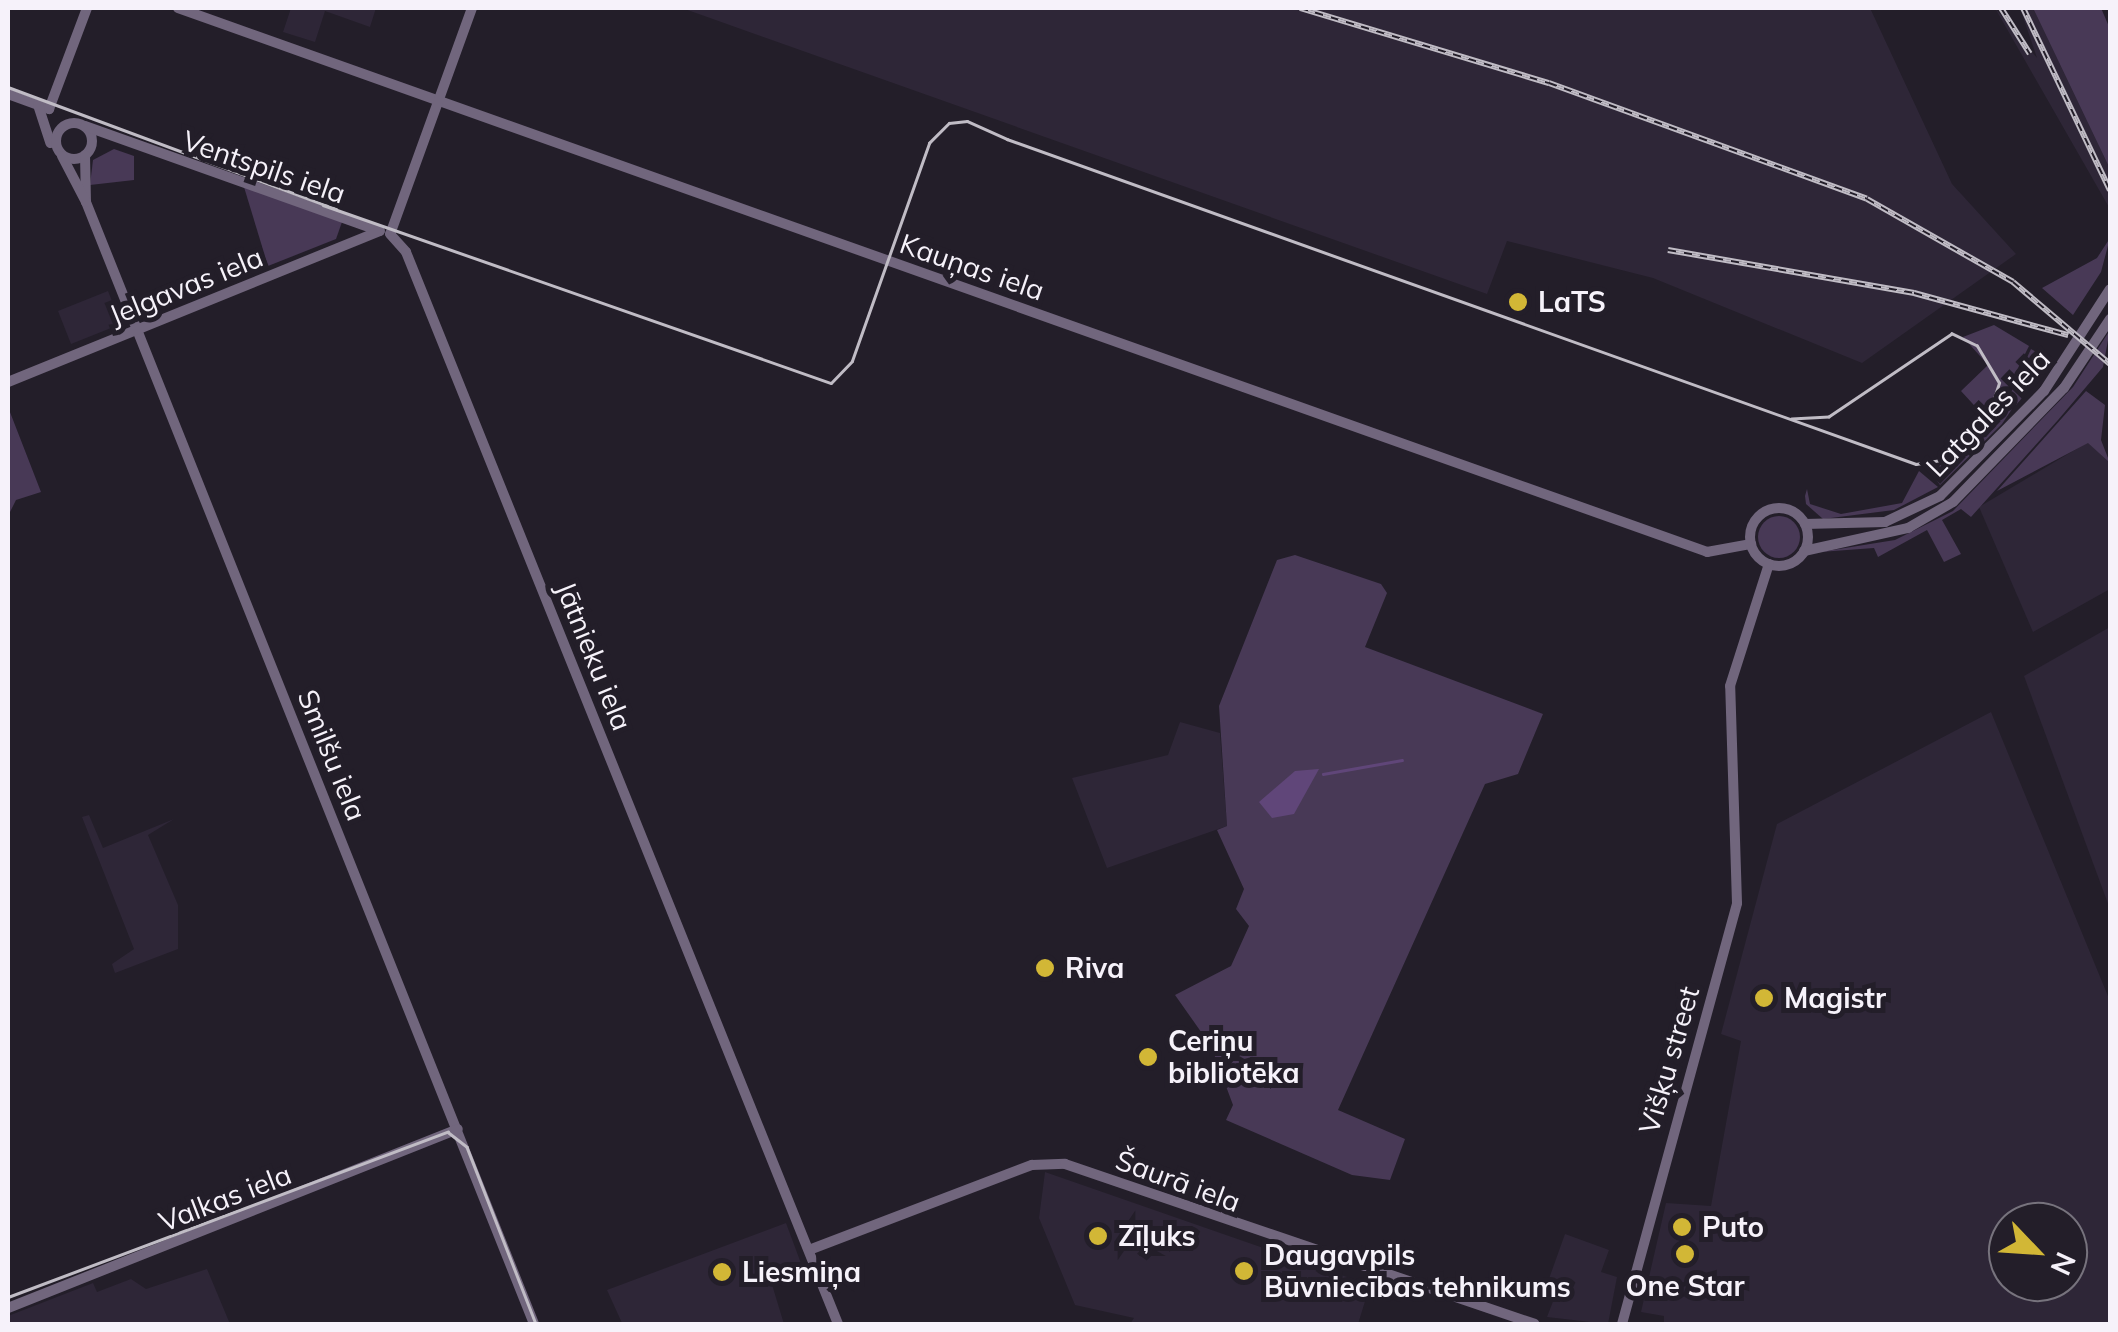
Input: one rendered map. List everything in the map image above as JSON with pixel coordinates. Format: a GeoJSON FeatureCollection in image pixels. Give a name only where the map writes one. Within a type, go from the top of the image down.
{"type":"FeatureCollection","features":[{"type":"Feature","properties":{"kind":"street"},"geometry":{"type":"LineString","coordinates":[[81,124],[53,138],[47,106],[88,8]]}},
{"type":"Feature","properties":{"kind":"street","name":"Kauņas iela"},"geometry":{"type":"LineString","coordinates":[[178,8],[1708,552],[1752,544]]}},
{"type":"Feature","properties":{"kind":"street"},"geometry":{"type":"LineString","coordinates":[[385,232],[472,8]]}},
{"type":"Feature","properties":{"kind":"street"},"geometry":{"type":"LineString","coordinates":[[8,94],[47,106],[81,124]]}},
{"type":"Feature","properties":{"kind":"street","name":"Ventspils iela"},"geometry":{"type":"LineString","coordinates":[[81,124],[385,232]]}},
{"type":"Feature","properties":{"kind":"street","name":"Smilšu iela"},"geometry":{"type":"LineString","coordinates":[[81,124],[87,153],[86,202]]}},
{"type":"Feature","properties":{"kind":"street","name":"Smilšu iela"},"geometry":{"type":"LineString","coordinates":[[53,138],[86,202],[534,1324]]}},
{"type":"Feature","properties":{"kind":"street"},"geometry":{"type":"LineString","coordinates":[[62,154],[87,153],[124,142]]}},
{"type":"Feature","properties":{"kind":"street","name":"Jelgavas iela"},"geometry":{"type":"LineString","coordinates":[[8,382],[385,232]]}},
{"type":"Feature","properties":{"kind":"street","name":"Jātnieku iela"},"geometry":{"type":"LineString","coordinates":[[385,232],[406,252],[838,1324]]}},
{"type":"Feature","properties":{"kind":"street","name":"Latgales iela"},"geometry":{"type":"LineString","coordinates":[[1804,524],[1885,522],[1940,496],[2044,391],[2110,289]]}},
{"type":"Feature","properties":{"kind":"street","name":"Latgales iela"},"geometry":{"type":"LineString","coordinates":[[1804,551],[1892,534],[1940,512],[2053,400],[2110,319]]}},
{"type":"Feature","properties":{"kind":"street"},"geometry":{"type":"LineString","coordinates":[[1789,510],[1804,524],[1804,551],[1770,564],[1752,544],[1768,511],[1789,510]]}},
{"type":"Feature","properties":{"kind":"street"},"geometry":{"type":"LineString","coordinates":[[1622,1324],[1737,903],[1730,686],[1770,564]]}},
{"type":"Feature","properties":{"kind":"street","name":"Valkas iela"},"geometry":{"type":"LineString","coordinates":[[8,1308],[458,1128]]}},
{"type":"Feature","properties":{"kind":"street","name":"Šaurā iela"},"geometry":{"type":"LineString","coordinates":[[809,1250],[1048,1162],[1535,1324]]}},
{"type":"Feature","properties":{"kind":"shaded area"},"geometry":{"type":"Polygon","coordinates":[[[291,8],[376,8],[370,27],[325,11],[315,42],[283,32],[291,8]]]}},
{"type":"Feature","properties":{"kind":"shaded area"},"geometry":{"type":"Polygon","coordinates":[[[682,8],[1870,8],[1952,184],[2016,254],[1862,363],[1653,278],[1507,241],[1487,294],[682,8]]]}},
{"type":"Feature","properties":{"kind":"shaded area"},"geometry":{"type":"Polygon","coordinates":[[[1995,8],[2037,58],[2020,8],[2033,8],[2110,169],[2110,209],[1995,8]]]}},
{"type":"Feature","properties":{"kind":"shaded area"},"geometry":{"type":"Polygon","coordinates":[[[2033,8],[2101,8],[2110,29],[2110,169],[2033,8]]]}},
{"type":"Feature","properties":{"kind":"shaded area"},"geometry":{"type":"Polygon","coordinates":[[[114,149],[134,156],[134,180],[90,185],[93,160],[114,149]]]}},
{"type":"Feature","properties":{"kind":"shaded area"},"geometry":{"type":"Polygon","coordinates":[[[244,187],[342,222],[336,239],[268,266],[244,187]]]}},
{"type":"Feature","properties":{"kind":"shaded area"},"geometry":{"type":"Polygon","coordinates":[[[2110,238],[2101,272],[2073,315],[2042,288],[2097,258],[2110,238]]]}},
{"type":"Feature","properties":{"kind":"shaded area"},"geometry":{"type":"Polygon","coordinates":[[[108,291],[121,324],[71,344],[58,311],[108,291]]]}},
{"type":"Feature","properties":{"kind":"shaded area"},"geometry":{"type":"Polygon","coordinates":[[[1994,325],[2029,346],[1998,408],[1983,415],[1961,391],[1988,365],[1963,337],[1994,325]]]}},
{"type":"Feature","properties":{"kind":"shaded area"},"geometry":{"type":"Polygon","coordinates":[[[2110,330],[2103,367],[2058,420],[1971,517],[1961,509],[1942,520],[1961,554],[1944,562],[1927,530],[1878,557],[1874,548],[1820,552],[1895,540],[1953,511],[2073,387],[2110,330]]]}},
{"type":"Feature","properties":{"kind":"shaded area"},"geometry":{"type":"Polygon","coordinates":[[[2031,349],[2053,362],[2016,405],[2009,397],[2031,349]]]}},
{"type":"Feature","properties":{"kind":"shaded area"},"geometry":{"type":"Polygon","coordinates":[[[2086,391],[2105,405],[2101,440],[2110,463],[2088,443],[1997,491],[2086,391]]]}},
{"type":"Feature","properties":{"kind":"shaded area"},"geometry":{"type":"Polygon","coordinates":[[[2005,401],[2012,409],[2002,424],[1940,485],[1931,472],[1987,432],[2005,401]]]}},
{"type":"Feature","properties":{"kind":"shaded area"},"geometry":{"type":"Polygon","coordinates":[[[8,407],[41,492],[16,500],[8,516],[8,407]]]}},
{"type":"Feature","properties":{"kind":"shaded area"},"geometry":{"type":"Polygon","coordinates":[[[2088,442],[2110,463],[2110,589],[2033,632],[1979,507],[2088,442]]]}},
{"type":"Feature","properties":{"kind":"shaded area"},"geometry":{"type":"Polygon","coordinates":[[[1919,471],[1938,487],[1894,510],[1823,519],[1806,504],[1807,489],[1810,504],[1841,514],[1902,503],[1919,471]]]}},
{"type":"Feature","properties":{"kind":"shaded area"},"geometry":{"type":"Polygon","coordinates":[[[1779,516],[1794,522],[1800,537],[1794,552],[1779,558],[1764,552],[1758,537],[1764,522],[1779,516]]]}},
{"type":"Feature","properties":{"kind":"shaded area"},"geometry":{"type":"Polygon","coordinates":[[[1295,555],[1381,584],[1387,593],[1365,647],[1543,714],[1518,774],[1485,784],[1338,1110],[1405,1139],[1390,1180],[1352,1175],[1226,1120],[1233,1105],[1211,1046],[1175,995],[1231,966],[1249,926],[1236,909],[1244,889],[1217,830],[1227,826],[1219,706],[1277,560],[1295,555]]]}},
{"type":"Feature","properties":{"kind":"shaded area"},"geometry":{"type":"Polygon","coordinates":[[[2110,627],[2110,909],[2024,676],[2110,627]]]}},
{"type":"Feature","properties":{"kind":"shaded area"},"geometry":{"type":"Polygon","coordinates":[[[1991,712],[2110,1001],[2110,1324],[1664,1324],[1664,1316],[1641,1312],[1666,1203],[1711,1206],[1741,1041],[1721,1034],[1777,824],[1991,712]]]}},
{"type":"Feature","properties":{"kind":"shaded area"},"geometry":{"type":"Polygon","coordinates":[[[1180,722],[1220,733],[1227,826],[1107,868],[1072,778],[1168,755],[1180,722]]]}},
{"type":"Feature","properties":{"kind":"shaded area"},"geometry":{"type":"Polygon","coordinates":[[[1319,769],[1294,814],[1272,818],[1259,802],[1295,771],[1319,769]]]}},
{"type":"Feature","properties":{"kind":"shaded area"},"geometry":{"type":"Polygon","coordinates":[[[89,815],[103,848],[174,819],[148,835],[178,905],[178,949],[115,973],[112,964],[134,949],[82,817],[89,815]]]}},
{"type":"Feature","properties":{"kind":"shaded area"},"geometry":{"type":"Polygon","coordinates":[[[1045,1172],[1370,1285],[1358,1324],[1130,1324],[1134,1318],[1075,1305],[1039,1218],[1045,1172]]]}},
{"type":"Feature","properties":{"kind":"shaded area","name":"Liesmiņa"},"geometry":{"type":"Polygon","coordinates":[[[786,1223],[802,1266],[770,1278],[784,1324],[622,1323],[607,1290],[786,1223]]]}},
{"type":"Feature","properties":{"kind":"shaded area"},"geometry":{"type":"Polygon","coordinates":[[[1565,1234],[1609,1250],[1601,1272],[1617,1277],[1608,1324],[1547,1317],[1557,1291],[1546,1287],[1565,1234]]]}},
{"type":"Feature","properties":{"kind":"shaded area"},"geometry":{"type":"Polygon","coordinates":[[[207,1269],[230,1324],[8,1324],[8,1316],[93,1283],[97,1292],[131,1279],[146,1289],[207,1269]]]}},
{"type":"Feature","properties":{"kind":"waterway"},"geometry":{"type":"LineString","coordinates":[[1323,774],[1402,760]]}},
{"type":"Feature","properties":{"kind":"tram line"},"geometry":{"type":"LineString","coordinates":[[8,87],[336,209]]}},
{"type":"Feature","properties":{"kind":"tram line"},"geometry":{"type":"LineString","coordinates":[[323,205],[831,383],[852,361],[929,143],[949,123],[967,121],[1007,139],[1916,464],[1941,460],[1987,420],[1999,383],[1977,346],[1952,334],[1829,417],[1792,419]]}},
{"type":"Feature","properties":{"kind":"tram line"},"geometry":{"type":"LineString","coordinates":[[8,1297],[448,1132],[467,1147],[536,1324]]}},
{"type":"Feature","properties":{"kind":"railway"},"geometry":{"type":"LineString","coordinates":[[1300,8],[1549,83],[1867,199],[2013,282],[2110,364]]}},
{"type":"Feature","properties":{"kind":"railway"},"geometry":{"type":"LineString","coordinates":[[2001,8],[2030,54]]}},
{"type":"Feature","properties":{"kind":"railway"},"geometry":{"type":"LineString","coordinates":[[2023,8],[2110,190]]}},
{"type":"Feature","properties":{"kind":"railway"},"geometry":{"type":"LineString","coordinates":[[1668,250],[1914,293],[2068,335]]}},
{"type":"Feature","properties":{"kind":"place","name":"LaTS"},"geometry":{"type":"Point","coordinates":[1518,302]}},
{"type":"Feature","properties":{"kind":"place","name":"Riva"},"geometry":{"type":"Point","coordinates":[1045,968]}},
{"type":"Feature","properties":{"kind":"place","name":"Magistr"},"geometry":{"type":"Point","coordinates":[1764,998]}},
{"type":"Feature","properties":{"kind":"place","name":"Ceriņu bibliotēka"},"geometry":{"type":"Point","coordinates":[1148,1057]}},
{"type":"Feature","properties":{"kind":"place","name":"Puto"},"geometry":{"type":"Point","coordinates":[1682,1227]}},
{"type":"Feature","properties":{"kind":"place","name":"Zīļuks"},"geometry":{"type":"Point","coordinates":[1098,1236]}},
{"type":"Feature","properties":{"kind":"place","name":"One Star"},"geometry":{"type":"Point","coordinates":[1685,1254]}},
{"type":"Feature","properties":{"kind":"place","name":"Daugavpils Būvniecības tehnikums"},"geometry":{"type":"Point","coordinates":[1244,1271]}},
{"type":"Feature","properties":{"kind":"place","name":"Liesmiņa"},"geometry":{"type":"Point","coordinates":[722,1272]}}]}
